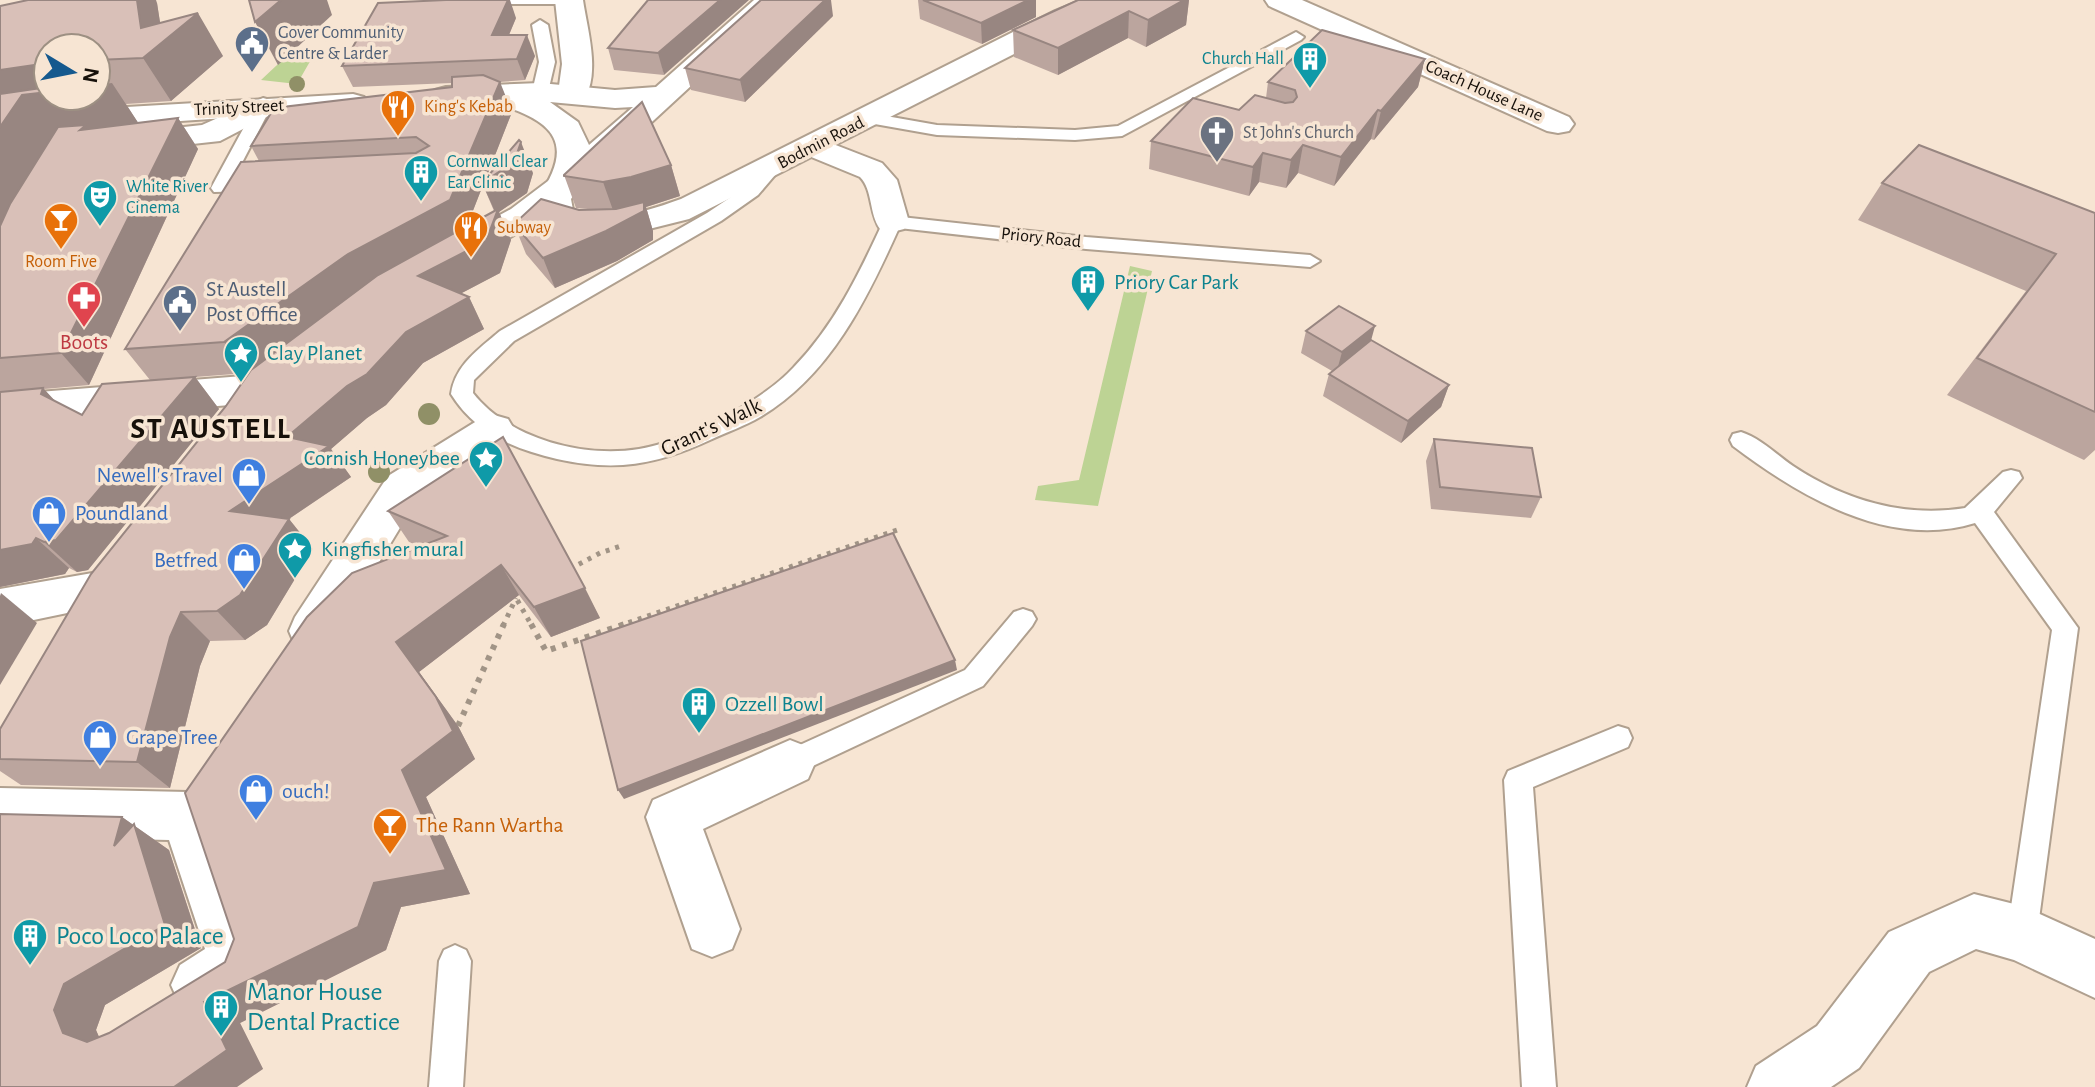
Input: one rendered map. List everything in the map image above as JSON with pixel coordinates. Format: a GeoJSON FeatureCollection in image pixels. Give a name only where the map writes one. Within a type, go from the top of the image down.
{"type":"FeatureCollection","features":[{"type":"Feature","properties":{"kind":"street"},"geometry":{"type":"LineString","coordinates":[[569,0],[577,64],[573,93]]}},
{"type":"Feature","properties":{"kind":"street"},"geometry":{"type":"LineString","coordinates":[[421,273],[523,216],[564,185],[770,0]]}},
{"type":"Feature","properties":{"kind":"street","name":"Bodmin Road"},"geometry":{"type":"LineString","coordinates":[[564,185],[554,199],[557,216],[580,224],[621,224],[647,220],[693,206],[815,147],[1065,17],[1106,0]]}},
{"type":"Feature","properties":{"kind":"street","name":"Coach House Lane"},"geometry":{"type":"LineString","coordinates":[[1279,0],[1558,124]]}},
{"type":"Feature","properties":{"kind":"street"},"geometry":{"type":"LineString","coordinates":[[422,98],[540,92],[615,99],[666,95]]}},
{"type":"Feature","properties":{"kind":"street"},"geometry":{"type":"LineString","coordinates":[[480,94],[529,105],[557,120],[570,133],[574,146],[564,185]]}},
{"type":"Feature","properties":{"kind":"street","name":"Trinity Street"},"geometry":{"type":"LineString","coordinates":[[0,131],[75,119],[378,101]]}},
{"type":"Feature","properties":{"kind":"street"},"geometry":{"type":"LineString","coordinates":[[68,148],[209,134],[263,107]]}},
{"type":"Feature","properties":{"kind":"street"},"geometry":{"type":"LineString","coordinates":[[815,147],[871,170],[881,180],[892,222]]}},
{"type":"Feature","properties":{"kind":"street"},"geometry":{"type":"LineString","coordinates":[[233,426],[257,389],[291,364]]}},
{"type":"Feature","properties":{"kind":"street"},"geometry":{"type":"LineString","coordinates":[[0,409],[257,389]]}},
{"type":"Feature","properties":{"kind":"street"},"geometry":{"type":"LineString","coordinates":[[290,665],[403,487],[494,429]]}},
{"type":"Feature","properties":{"kind":"street"},"geometry":{"type":"LineString","coordinates":[[0,608],[104,593]]}},
{"type":"Feature","properties":{"kind":"street"},"geometry":{"type":"LineString","coordinates":[[712,929],[672,817],[790,763]]}},
{"type":"Feature","properties":{"kind":"street"},"geometry":{"type":"LineString","coordinates":[[0,812],[201,797],[240,979],[155,1012]]}},
{"type":"Feature","properties":{"kind":"street"},"geometry":{"type":"LineString","coordinates":[[1777,1087],[1838,1047],[1909,952],[1974,921],[2058,951]]}},
{"type":"Feature","properties":{"kind":"lane"},"geometry":{"type":"LineString","coordinates":[[503,0],[569,0]]}},
{"type":"Feature","properties":{"kind":"lane"},"geometry":{"type":"LineString","coordinates":[[540,25],[547,62],[540,92]]}},
{"type":"Feature","properties":{"kind":"lane"},"geometry":{"type":"LineString","coordinates":[[869,118],[937,130],[1075,135],[1122,131],[1296,37]]}},
{"type":"Feature","properties":{"kind":"lane"},"geometry":{"type":"LineString","coordinates":[[1188,96],[1214,104]]}},
{"type":"Feature","properties":{"kind":"lane"},"geometry":{"type":"LineString","coordinates":[[263,107],[220,188],[280,185]]}},
{"type":"Feature","properties":{"kind":"lane","name":"Grant's Walk"},"geometry":{"type":"LineString","coordinates":[[772,168],[752,191],[714,217],[507,336],[464,378],[462,394],[475,414],[494,429],[545,449],[595,460],[622,460],[674,448],[755,410],[791,383],[824,348],[846,314],[892,222]]}},
{"type":"Feature","properties":{"kind":"lane","name":"Priory Road"},"geometry":{"type":"LineString","coordinates":[[892,222],[1086,243],[1310,261]]}},
{"type":"Feature","properties":{"kind":"lane"},"geometry":{"type":"LineString","coordinates":[[1741,440],[1818,494],[1862,513],[1910,520],[1976,514],[2011,478]]}},
{"type":"Feature","properties":{"kind":"lane"},"geometry":{"type":"LineString","coordinates":[[1979,510],[2065,628],[2058,951]]}},
{"type":"Feature","properties":{"kind":"lane"},"geometry":{"type":"LineString","coordinates":[[790,763],[974,678],[1023,619]]}},
{"type":"Feature","properties":{"kind":"lane"},"geometry":{"type":"LineString","coordinates":[[1539,1087],[1518,780],[1618,738]]}},
{"type":"Feature","properties":{"kind":"lane"},"geometry":{"type":"LineString","coordinates":[[446,1087],[455,961]]}},
{"type":"Feature","properties":{"kind":"path"},"geometry":{"type":"LineString","coordinates":[[502,595],[516,598],[546,651],[900,529]]}},
{"type":"Feature","properties":{"kind":"path"},"geometry":{"type":"LineString","coordinates":[[558,575],[600,553],[624,545]]}},
{"type":"Feature","properties":{"kind":"path"},"geometry":{"type":"LineString","coordinates":[[458,726],[516,598],[530,590]]}},
{"type":"Feature","properties":{"kind":"green space"},"geometry":{"type":"Polygon","coordinates":[[[292,51],[303,55],[316,51],[297,84],[261,80],[292,51]]]}},
{"type":"Feature","properties":{"kind":"green space"},"geometry":{"type":"Polygon","coordinates":[[[1130,266],[1152,271],[1098,506],[1035,500],[1038,486],[1079,480],[1130,266]]]}},
{"type":"Feature","properties":{"kind":"building"},"geometry":{"type":"Polygon","coordinates":[[[28,0],[137,0],[141,28],[198,13],[143,58],[112,59],[112,32],[32,32],[32,65],[0,70],[0,6],[28,0]]]}},
{"type":"Feature","properties":{"kind":"building"},"geometry":{"type":"Polygon","coordinates":[[[249,0],[281,0],[255,22],[249,0]]]}},
{"type":"Feature","properties":{"kind":"building"},"geometry":{"type":"Polygon","coordinates":[[[508,0],[492,35],[527,35],[517,59],[342,66],[378,3],[508,0]]]}},
{"type":"Feature","properties":{"kind":"building"},"geometry":{"type":"Polygon","coordinates":[[[648,0],[720,0],[658,53],[608,48],[648,0]]]}},
{"type":"Feature","properties":{"kind":"building"},"geometry":{"type":"Polygon","coordinates":[[[761,0],[825,0],[740,80],[685,68],[761,0]]]}},
{"type":"Feature","properties":{"kind":"building"},"geometry":{"type":"Polygon","coordinates":[[[923,0],[1028,0],[981,23],[923,0]]]}},
{"type":"Feature","properties":{"kind":"building"},"geometry":{"type":"Polygon","coordinates":[[[1078,0],[1184,0],[1148,20],[1129,11],[1058,48],[1013,30],[1078,0]]]}},
{"type":"Feature","properties":{"kind":"building"},"geometry":{"type":"Polygon","coordinates":[[[1322,30],[1425,59],[1381,111],[1378,110],[1341,157],[1303,145],[1291,160],[1263,153],[1253,167],[1151,141],[1193,98],[1239,110],[1255,95],[1285,103],[1293,102],[1297,97],[1295,90],[1268,82],[1322,30]]]}},
{"type":"Feature","properties":{"kind":"building"},"geometry":{"type":"Polygon","coordinates":[[[483,75],[500,82],[450,200],[348,254],[224,342],[125,349],[241,162],[416,153],[429,146],[416,137],[251,146],[274,108],[452,87],[452,77],[483,75]]]}},
{"type":"Feature","properties":{"kind":"building"},"geometry":{"type":"Polygon","coordinates":[[[32,89],[32,94],[22,95],[0,127],[0,94],[32,89]]]}},
{"type":"Feature","properties":{"kind":"building"},"geometry":{"type":"Polygon","coordinates":[[[642,102],[671,165],[603,182],[564,176],[564,175],[642,102]]]}},
{"type":"Feature","properties":{"kind":"building"},"geometry":{"type":"Polygon","coordinates":[[[178,118],[61,353],[0,358],[0,226],[10,204],[58,127],[86,125],[80,130],[178,118]]]}},
{"type":"Feature","properties":{"kind":"building"},"geometry":{"type":"Polygon","coordinates":[[[519,140],[514,162],[482,183],[519,140]]]}},
{"type":"Feature","properties":{"kind":"building"},"geometry":{"type":"Polygon","coordinates":[[[1919,145],[2095,213],[2095,412],[1977,358],[2056,254],[1882,183],[1919,145]]]}},
{"type":"Feature","properties":{"kind":"building"},"geometry":{"type":"Polygon","coordinates":[[[541,199],[579,210],[616,209],[644,202],[644,211],[543,258],[514,224],[541,199]]]}},
{"type":"Feature","properties":{"kind":"building"},"geometry":{"type":"Polygon","coordinates":[[[498,209],[486,241],[418,276],[469,297],[406,332],[367,374],[347,386],[287,437],[329,446],[230,511],[289,519],[240,595],[217,611],[181,612],[170,637],[137,762],[0,759],[0,729],[91,574],[226,406],[251,370],[378,275],[498,209]]]}},
{"type":"Feature","properties":{"kind":"building"},"geometry":{"type":"Polygon","coordinates":[[[1339,306],[1375,326],[1342,352],[1306,331],[1339,306]]]}},
{"type":"Feature","properties":{"kind":"building"},"geometry":{"type":"Polygon","coordinates":[[[1371,340],[1449,385],[1408,421],[1329,374],[1371,340]]]}},
{"type":"Feature","properties":{"kind":"building"},"geometry":{"type":"Polygon","coordinates":[[[195,377],[56,540],[44,542],[36,538],[32,544],[0,550],[0,392],[43,388],[41,394],[82,415],[102,384],[195,377]]]}},
{"type":"Feature","properties":{"kind":"building"},"geometry":{"type":"Polygon","coordinates":[[[503,437],[585,588],[534,607],[501,565],[396,642],[436,697],[453,731],[402,770],[446,870],[374,883],[358,927],[204,1002],[227,1050],[174,1087],[0,1087],[0,814],[122,817],[114,846],[134,824],[165,925],[64,984],[54,1010],[63,1033],[87,1042],[109,1033],[225,962],[234,939],[185,793],[307,617],[352,573],[447,536],[388,511],[503,437]]]}},
{"type":"Feature","properties":{"kind":"building"},"geometry":{"type":"Polygon","coordinates":[[[1434,439],[1532,448],[1541,497],[1440,487],[1434,439]]]}},
{"type":"Feature","properties":{"kind":"building","name":"Ozzell Bowl"},"geometry":{"type":"Polygon","coordinates":[[[893,533],[955,660],[618,790],[581,641],[893,533]]]}},
{"type":"Feature","properties":{"kind":"place","name":"Gover Community Centre & Larder"},"geometry":{"type":"Point","coordinates":[252,74]}},
{"type":"Feature","properties":{"kind":"place","name":"Church Hall"},"geometry":{"type":"Point","coordinates":[1310,90]}},
{"type":"Feature","properties":{"kind":"place","name":"King's Kebab"},"geometry":{"type":"Point","coordinates":[398,138]}},
{"type":"Feature","properties":{"kind":"place","name":"St John's Church"},"geometry":{"type":"Point","coordinates":[1217,164]}},
{"type":"Feature","properties":{"kind":"place","name":"Cornwall Clear Ear Clinic"},"geometry":{"type":"Point","coordinates":[421,203]}},
{"type":"Feature","properties":{"kind":"place","name":"White River Cinema"},"geometry":{"type":"Point","coordinates":[100,228]}},
{"type":"Feature","properties":{"kind":"place","name":"Room Five"},"geometry":{"type":"Point","coordinates":[61,251]}},
{"type":"Feature","properties":{"kind":"place","name":"Subway"},"geometry":{"type":"Point","coordinates":[471,259]}},
{"type":"Feature","properties":{"kind":"place","name":"Priory Car Park"},"geometry":{"type":"Point","coordinates":[1088,313]}},
{"type":"Feature","properties":{"kind":"place","name":"Boots"},"geometry":{"type":"Point","coordinates":[84,329]}},
{"type":"Feature","properties":{"kind":"place","name":"St Austell Post Office"},"geometry":{"type":"Point","coordinates":[180,333]}},
{"type":"Feature","properties":{"kind":"place","name":"Clay Planet"},"geometry":{"type":"Point","coordinates":[241,384]}},
{"type":"Feature","properties":{"kind":"place","name":"Cornish Honeybee"},"geometry":{"type":"Point","coordinates":[486,489]}},
{"type":"Feature","properties":{"kind":"place","name":"Newell's Travel"},"geometry":{"type":"Point","coordinates":[249,506]}},
{"type":"Feature","properties":{"kind":"place","name":"Poundland"},"geometry":{"type":"Point","coordinates":[49,544]}},
{"type":"Feature","properties":{"kind":"place","name":"Kingfisher mural"},"geometry":{"type":"Point","coordinates":[295,580]}},
{"type":"Feature","properties":{"kind":"place","name":"Betfred"},"geometry":{"type":"Point","coordinates":[244,591]}},
{"type":"Feature","properties":{"kind":"place","name":"Ozzell Bowl"},"geometry":{"type":"Point","coordinates":[699,735]}},
{"type":"Feature","properties":{"kind":"place","name":"Grape Tree"},"geometry":{"type":"Point","coordinates":[100,768]}},
{"type":"Feature","properties":{"kind":"place","name":"ouch!"},"geometry":{"type":"Point","coordinates":[256,822]}},
{"type":"Feature","properties":{"kind":"place","name":"The Rann Wartha"},"geometry":{"type":"Point","coordinates":[390,856]}},
{"type":"Feature","properties":{"kind":"place","name":"Poco Loco Palace"},"geometry":{"type":"Point","coordinates":[30,967]}},
{"type":"Feature","properties":{"kind":"place","name":"Manor House Dental Practice"},"geometry":{"type":"Point","coordinates":[221,1038]}},
{"type":"Feature","properties":{"kind":"district","name":"ST AUSTELL"},"geometry":{"type":"Point","coordinates":[211,429]}}]}
